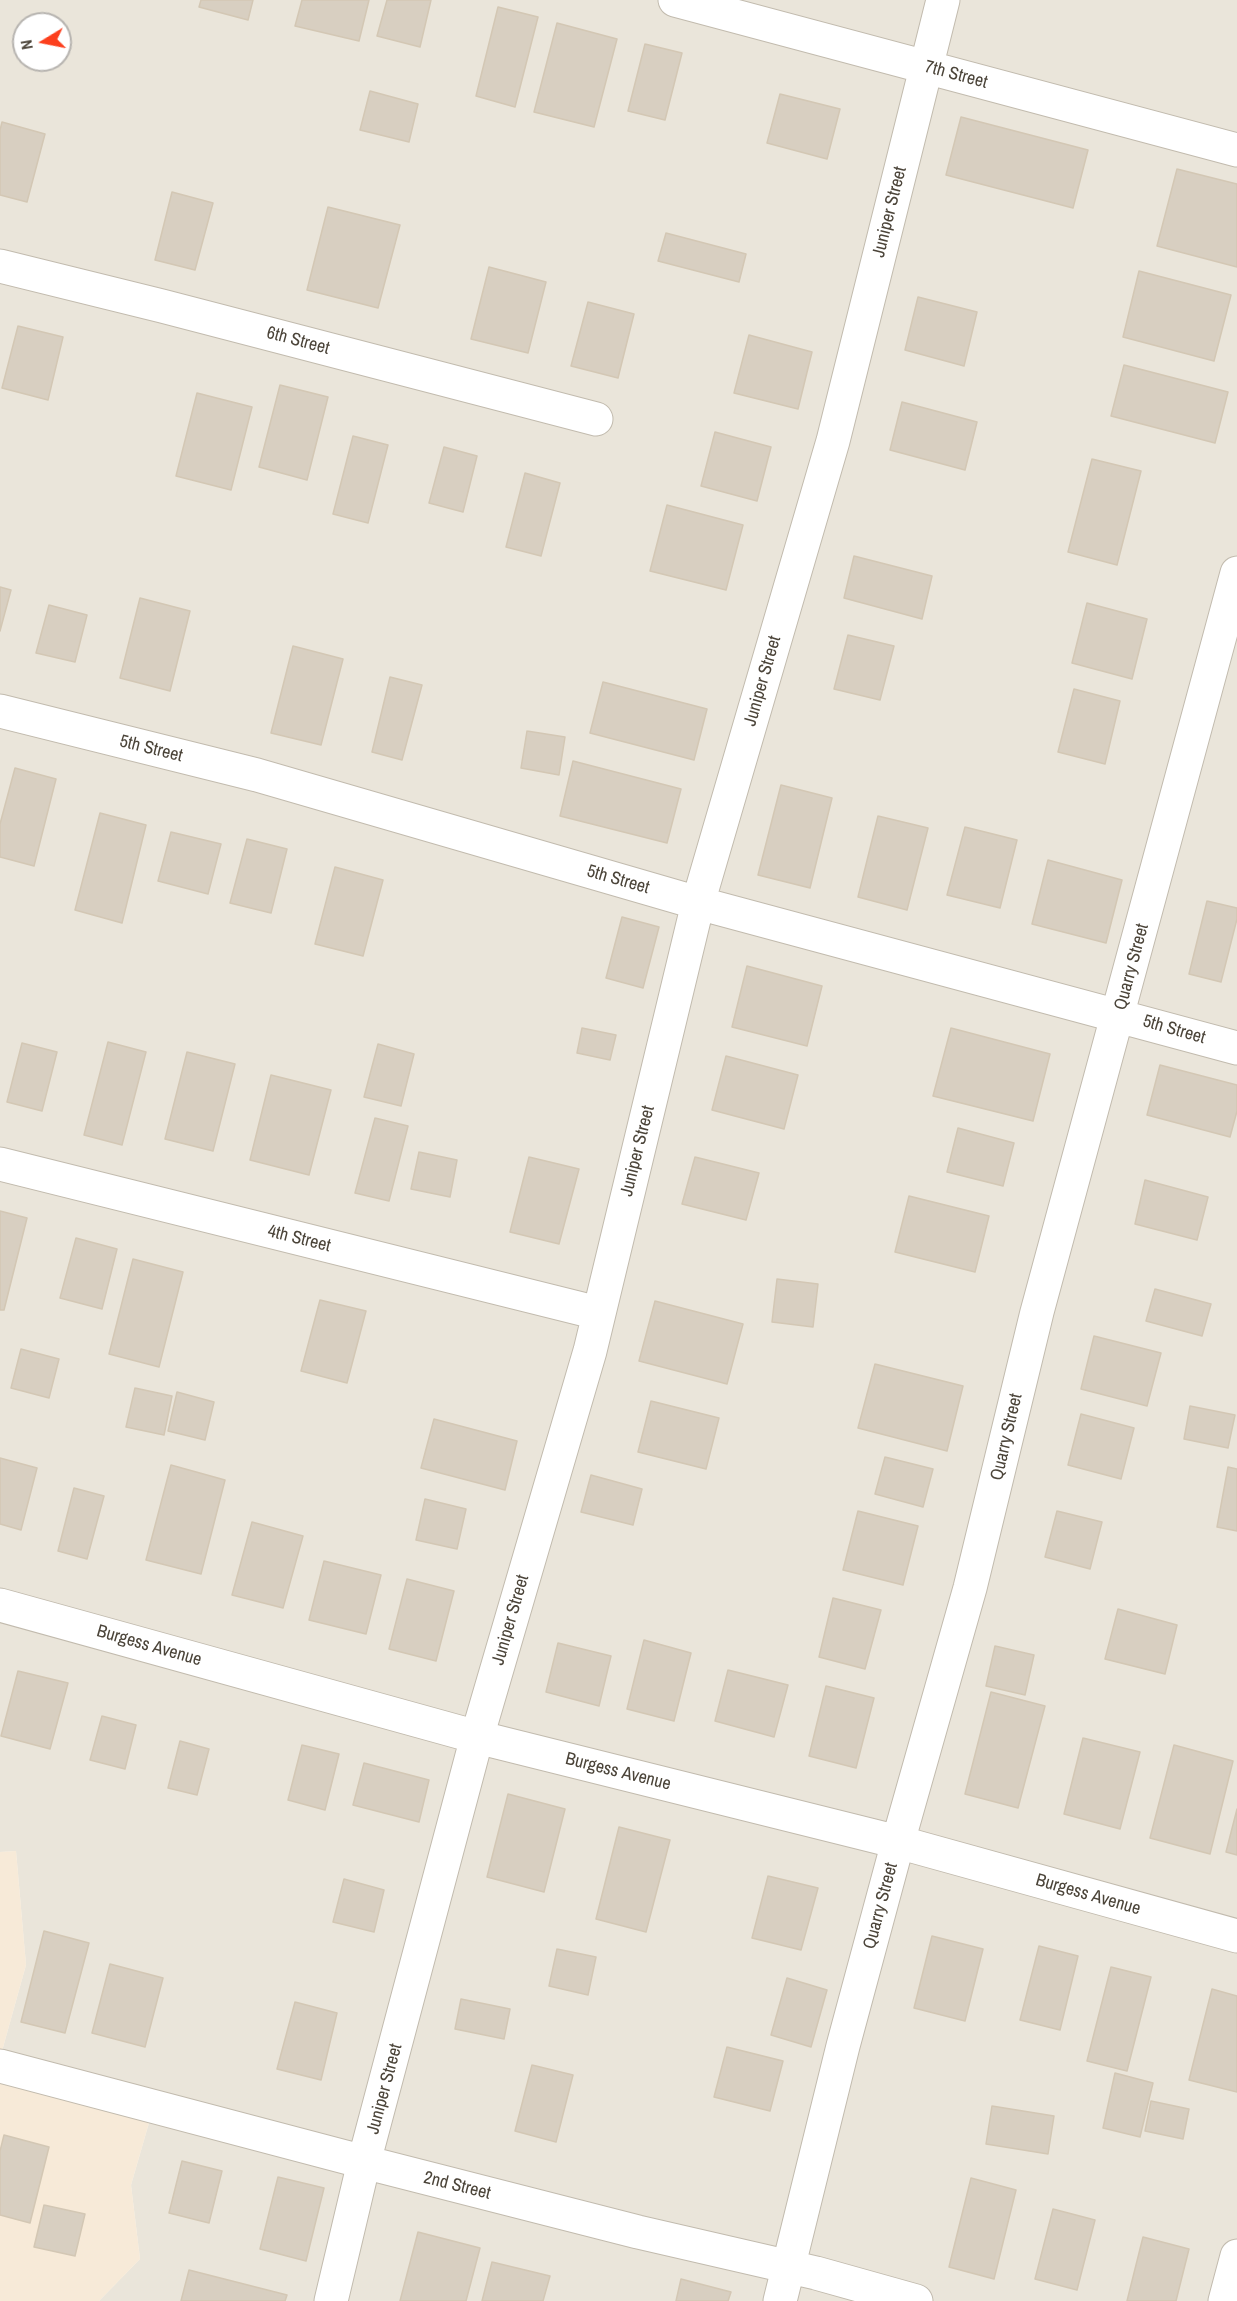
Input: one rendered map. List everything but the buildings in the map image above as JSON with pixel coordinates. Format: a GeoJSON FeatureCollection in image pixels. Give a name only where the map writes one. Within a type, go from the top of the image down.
{"type":"FeatureCollection","features":[{"type":"Feature","properties":{"kind":"street","name":"7th Street"},"geometry":{"type":"LineString","coordinates":[[675,0],[1237,150]]}},
{"type":"Feature","properties":{"kind":"street","name":"Juniper Street"},"geometry":{"type":"LineString","coordinates":[[331,2301],[364,2163],[477,1737],[590,1351],[698,903],[833,441],[943,0]]}},
{"type":"Feature","properties":{"kind":"street","name":"6th Street"},"geometry":{"type":"LineString","coordinates":[[0,266],[596,419]]}},
{"type":"Feature","properties":{"kind":"street","name":"Quarry Street"},"geometry":{"type":"LineString","coordinates":[[780,2301],[843,2046],[970,1588],[1037,1312],[1237,573]]}},
{"type":"Feature","properties":{"kind":"street","name":"5th Street"},"geometry":{"type":"LineString","coordinates":[[0,711],[257,775],[698,903],[1237,1048]]}},
{"type":"Feature","properties":{"kind":"street","name":"4th Street"},"geometry":{"type":"LineString","coordinates":[[0,1164],[598,1313]]}},
{"type":"Feature","properties":{"kind":"street","name":"Burgess Avenue"},"geometry":{"type":"LineString","coordinates":[[0,1605],[477,1737],[898,1842],[1237,1936]]}},
{"type":"Feature","properties":{"kind":"street","name":"2nd Street"},"geometry":{"type":"LineString","coordinates":[[0,2066],[364,2163],[638,2232],[816,2273],[916,2301]]}},
{"type":"Feature","properties":{"kind":"street"},"geometry":{"type":"LineString","coordinates":[[1225,2301],[1237,2256]]}},
{"type":"Feature","properties":{"kind":"shaded area"},"geometry":{"type":"Polygon","coordinates":[[[0,0],[1237,0],[1237,2301],[99,2301],[140,2259],[131,2185],[155,2102],[2,2051],[26,1965],[16,1851],[0,1852],[0,0]]]}},
{"type":"Feature","properties":{"kind":"shaded area"},"geometry":{"type":"Polygon","coordinates":[[[16,1851],[26,1965],[2,2051],[155,2102],[131,2185],[140,2259],[99,2301],[0,2301],[0,1852],[16,1851]]]}}]}
